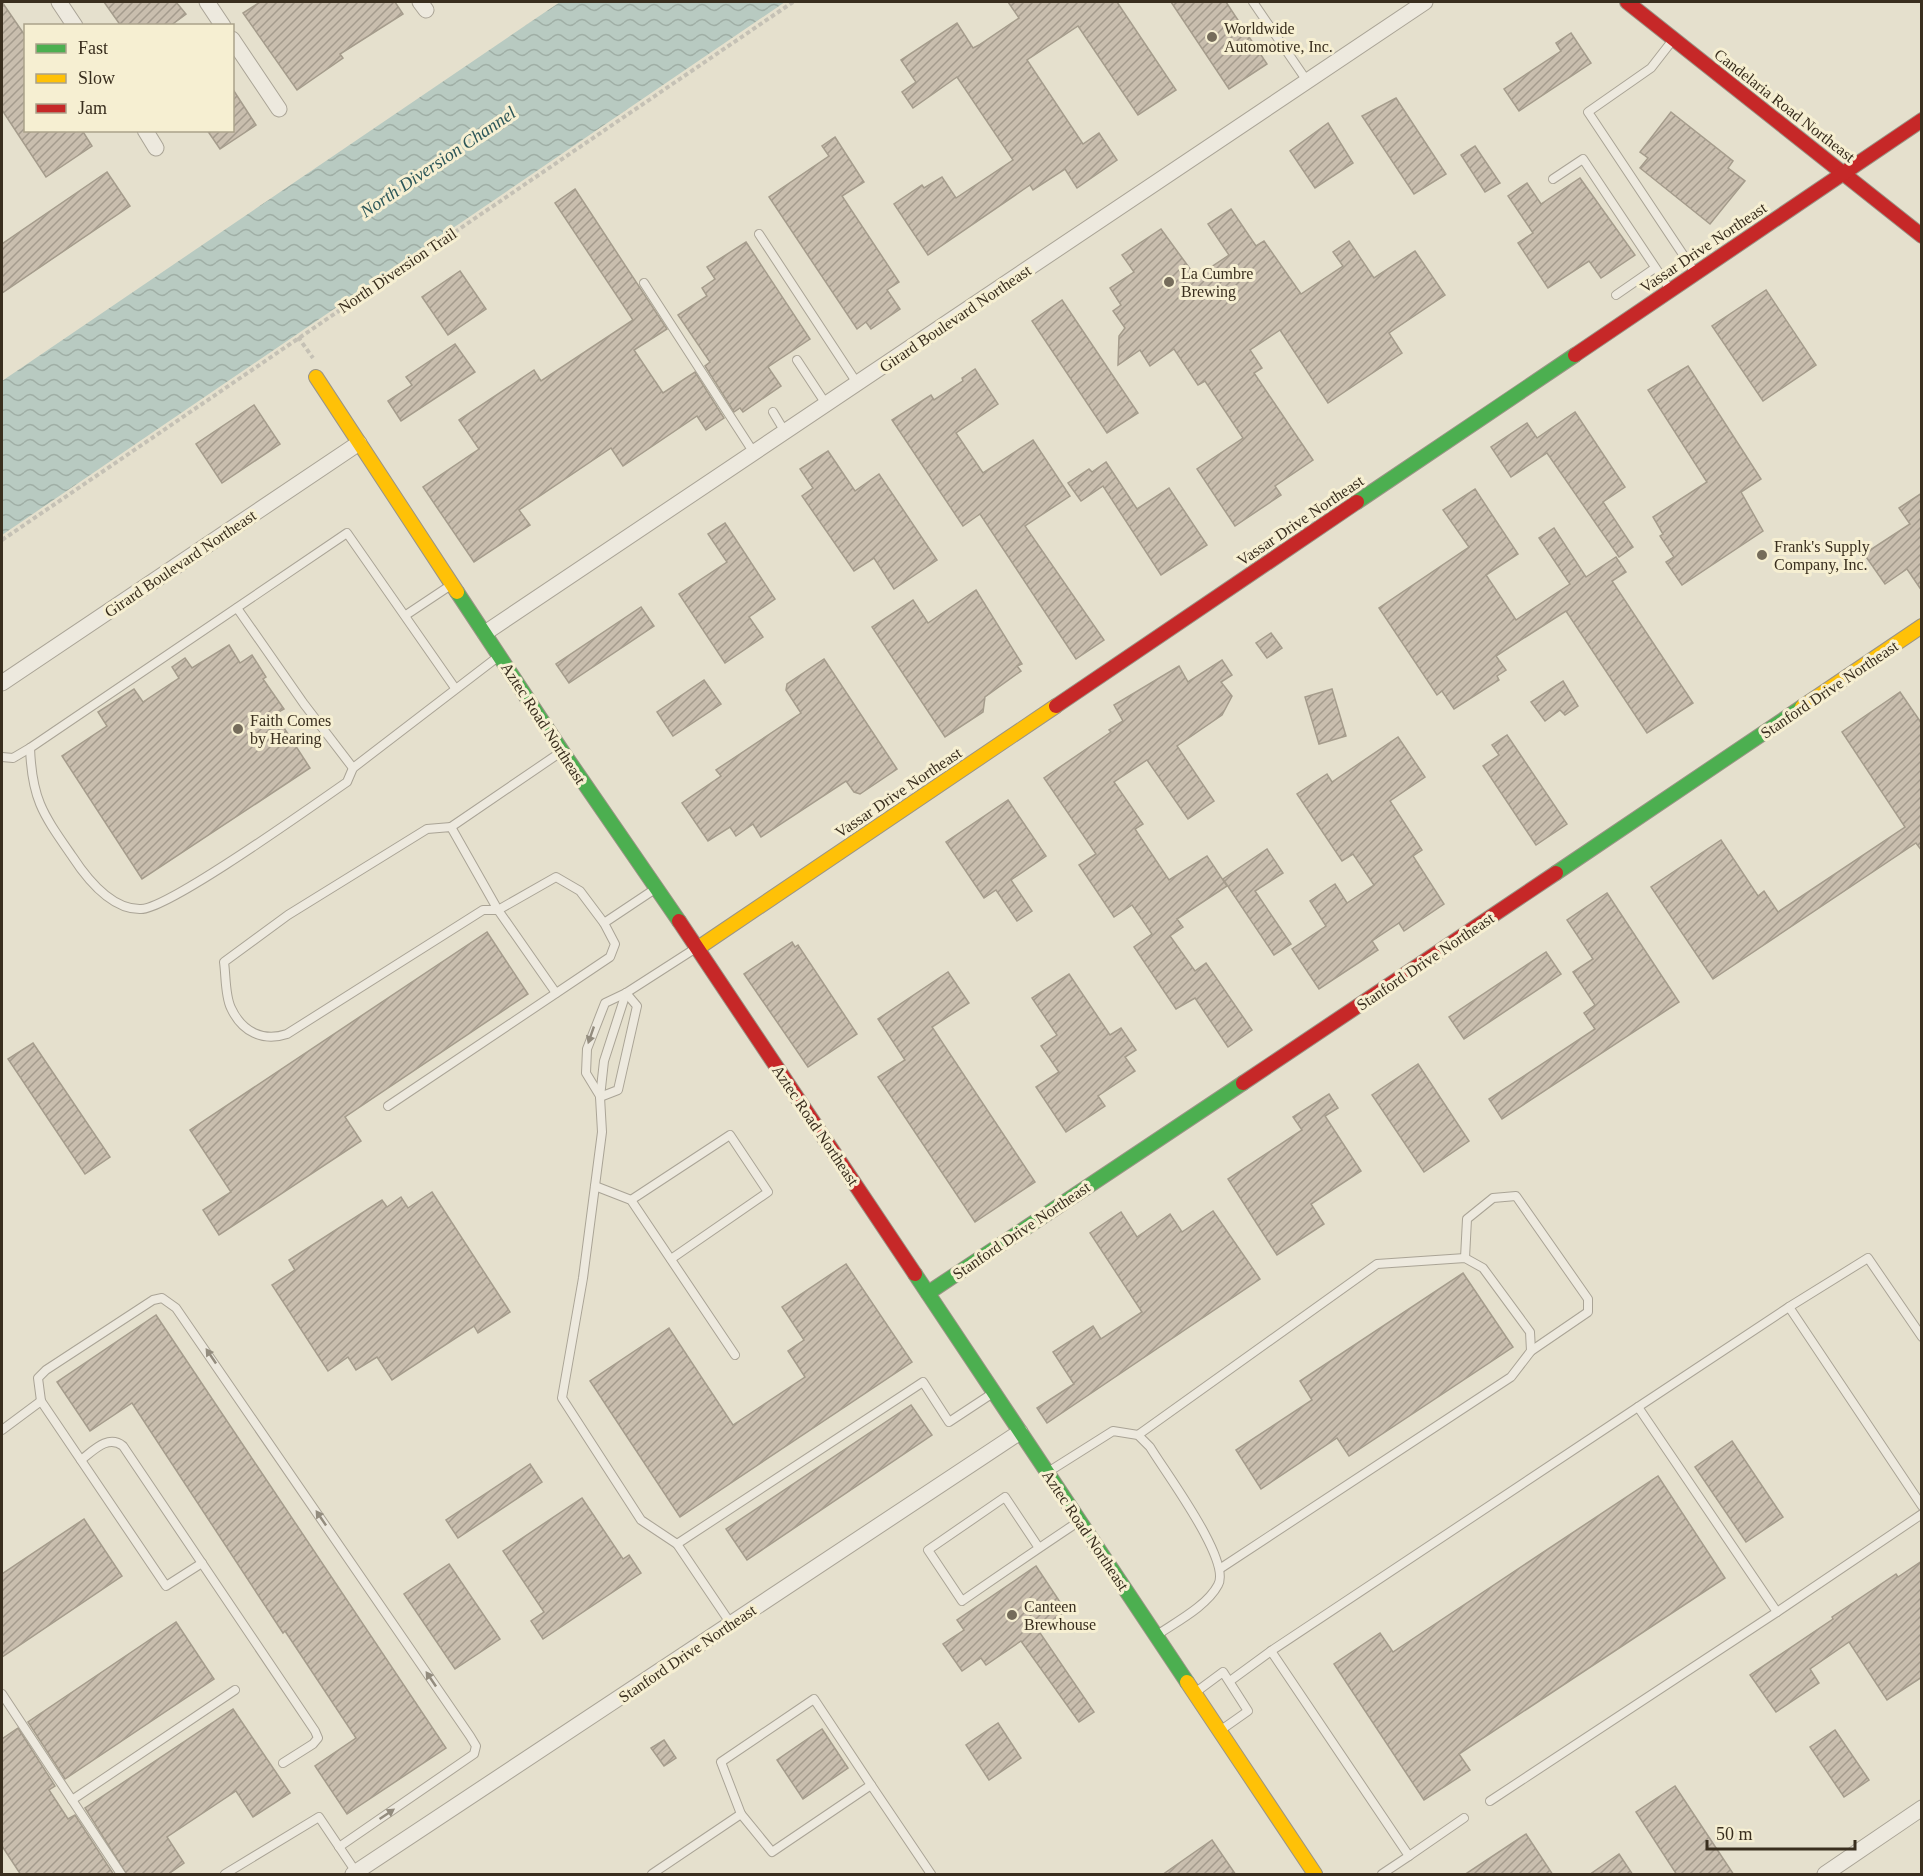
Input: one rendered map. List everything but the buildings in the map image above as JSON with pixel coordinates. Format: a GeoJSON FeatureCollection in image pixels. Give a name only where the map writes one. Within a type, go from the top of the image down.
{"type":"FeatureCollection","features":[{"type":"Feature","properties":{"kind":"street"},"geometry":{"type":"LineString","coordinates":[[59,2],[74,24]]}},
{"type":"Feature","properties":{"kind":"street"},"geometry":{"type":"LineString","coordinates":[[207,2],[222,24]]}},
{"type":"Feature","properties":{"kind":"street","name":"Girard Boulevard Northeast"},"geometry":{"type":"LineString","coordinates":[[485,633],[1425,2]]}},
{"type":"Feature","properties":{"kind":"street","name":"Candelaria Road Northeast"},"geometry":{"type":"LineString","coordinates":[[1627,2],[1922,236]]}},
{"type":"Feature","properties":{"kind":"street"},"geometry":{"type":"LineString","coordinates":[[234,42],[279,109]]}},
{"type":"Feature","properties":{"kind":"street","name":"Vassar Drive Northeast"},"geometry":{"type":"LineString","coordinates":[[698,948],[1922,120]]}},
{"type":"Feature","properties":{"kind":"street"},"geometry":{"type":"LineString","coordinates":[[146,132],[156,148]]}},
{"type":"Feature","properties":{"kind":"street","name":"Aztec Road Northeast"},"geometry":{"type":"LineString","coordinates":[[316,377],[562,751],[698,948],[1315,1875]]}},
{"type":"Feature","properties":{"kind":"street","name":"Girard Boulevard Northeast"},"geometry":{"type":"LineString","coordinates":[[2,683],[359,442]]}},
{"type":"Feature","properties":{"kind":"street","name":"Stanford Drive Northeast"},"geometry":{"type":"LineString","coordinates":[[928,1293],[1611,837],[1922,626]]}},
{"type":"Feature","properties":{"kind":"street","name":"Stanford Drive Northeast"},"geometry":{"type":"LineString","coordinates":[[354,1873],[1020,1432]]}},
{"type":"Feature","properties":{"kind":"street"},"geometry":{"type":"LineString","coordinates":[[1825,1875],[1922,1808]]}},
{"type":"Feature","properties":{"kind":"lane"},"geometry":{"type":"LineString","coordinates":[[1253,2],[1307,81]]}},
{"type":"Feature","properties":{"kind":"lane"},"geometry":{"type":"LineString","coordinates":[[1674,38],[1651,68],[1587,112],[1694,273]]}},
{"type":"Feature","properties":{"kind":"lane"},"geometry":{"type":"LineString","coordinates":[[1553,179],[1584,159],[1670,289]]}},
{"type":"Feature","properties":{"kind":"lane"},"geometry":{"type":"LineString","coordinates":[[759,234],[858,383]]}},
{"type":"Feature","properties":{"kind":"lane"},"geometry":{"type":"LineString","coordinates":[[1616,294],[1655,268]]}},
{"type":"Feature","properties":{"kind":"lane"},"geometry":{"type":"LineString","coordinates":[[644,283],[754,453]]}},
{"type":"Feature","properties":{"kind":"lane"},"geometry":{"type":"LineString","coordinates":[[797,360],[826,404]]}},
{"type":"Feature","properties":{"kind":"lane"},"geometry":{"type":"LineString","coordinates":[[773,412],[785,432]]}},
{"type":"Feature","properties":{"kind":"lane"},"geometry":{"type":"LineString","coordinates":[[2,757],[13,758],[30,748],[347,533],[455,688]]}},
{"type":"Feature","properties":{"kind":"lane"},"geometry":{"type":"LineString","coordinates":[[406,615],[452,584]]}},
{"type":"Feature","properties":{"kind":"lane"},"geometry":{"type":"LineString","coordinates":[[237,608],[304,704],[353,768]]}},
{"type":"Feature","properties":{"kind":"lane"},"geometry":{"type":"LineString","coordinates":[[30,748],[34,793],[46,818],[82,871],[106,896],[126,907],[143,909],[155,906],[215,871],[347,782],[353,768],[455,688],[500,656]]}},
{"type":"Feature","properties":{"kind":"lane"},"geometry":{"type":"LineString","coordinates":[[388,1106],[610,957],[615,944],[604,923],[580,891],[556,877],[498,910],[483,910],[287,1034],[272,1039],[249,1033],[231,1008],[224,962],[288,915],[427,829],[451,827],[562,751]]}},
{"type":"Feature","properties":{"kind":"lane"},"geometry":{"type":"LineString","coordinates":[[451,827],[498,910],[556,993]]}},
{"type":"Feature","properties":{"kind":"lane"},"geometry":{"type":"LineString","coordinates":[[604,923],[656,888]]}},
{"type":"Feature","properties":{"kind":"lane"},"geometry":{"type":"LineString","coordinates":[[600,1096],[586,1073],[587,1049],[606,1003],[698,948]]}},
{"type":"Feature","properties":{"kind":"lane"},"geometry":{"type":"LineString","coordinates":[[600,1096],[618,1090],[637,1006],[626,993]]}},
{"type":"Feature","properties":{"kind":"lane"},"geometry":{"type":"LineString","coordinates":[[626,993],[604,1061],[600,1096],[602,1132],[583,1278],[562,1398],[641,1520],[677,1544],[731,1624]]}},
{"type":"Feature","properties":{"kind":"lane"},"geometry":{"type":"LineString","coordinates":[[631,1200],[730,1135],[768,1192],[671,1259]]}},
{"type":"Feature","properties":{"kind":"lane"},"geometry":{"type":"LineString","coordinates":[[595,1186],[631,1200],[735,1355]]}},
{"type":"Feature","properties":{"kind":"lane"},"geometry":{"type":"LineString","coordinates":[[1221,1568],[1511,1377],[1532,1351],[1588,1312],[1588,1299],[1516,1196],[1493,1198],[1467,1219],[1465,1258]]}},
{"type":"Feature","properties":{"kind":"lane"},"geometry":{"type":"LineString","coordinates":[[1138,1435],[1377,1264],[1465,1258],[1483,1268],[1530,1332],[1532,1351]]}},
{"type":"Feature","properties":{"kind":"lane"},"geometry":{"type":"LineString","coordinates":[[1230,1681],[1271,1651],[1638,1407],[1789,1307],[1868,1258],[1922,1337]]}},
{"type":"Feature","properties":{"kind":"lane"},"geometry":{"type":"LineString","coordinates":[[202,1563],[166,1586],[41,1401],[38,1377],[46,1370],[153,1300],[162,1298],[176,1308],[476,1746],[474,1754],[339,1846]]}},
{"type":"Feature","properties":{"kind":"lane"},"geometry":{"type":"LineString","coordinates":[[1789,1307],[1922,1506]]}},
{"type":"Feature","properties":{"kind":"lane"},"geometry":{"type":"LineString","coordinates":[[677,1544],[923,1382],[949,1422],[994,1392]]}},
{"type":"Feature","properties":{"kind":"lane"},"geometry":{"type":"LineString","coordinates":[[2,1430],[41,1401]]}},
{"type":"Feature","properties":{"kind":"lane"},"geometry":{"type":"LineString","coordinates":[[1638,1407],[1777,1612]]}},
{"type":"Feature","properties":{"kind":"lane"},"geometry":{"type":"LineString","coordinates":[[1048,1473],[1113,1431],[1138,1435],[1150,1448],[1214,1548],[1221,1568],[1220,1584],[1212,1594],[1156,1636]]}},
{"type":"Feature","properties":{"kind":"lane"},"geometry":{"type":"LineString","coordinates":[[81,1460],[109,1441],[118,1442],[123,1446],[315,1731],[318,1738],[313,1744],[283,1763]]}},
{"type":"Feature","properties":{"kind":"lane"},"geometry":{"type":"LineString","coordinates":[[1039,1548],[1005,1497],[927,1550],[962,1601],[1080,1521]]}},
{"type":"Feature","properties":{"kind":"lane"},"geometry":{"type":"LineString","coordinates":[[1490,1801],[1922,1514]]}},
{"type":"Feature","properties":{"kind":"lane"},"geometry":{"type":"LineString","coordinates":[[1271,1651],[1409,1856]]}},
{"type":"Feature","properties":{"kind":"lane"},"geometry":{"type":"LineString","coordinates":[[1194,1693],[1223,1672],[1230,1681],[1248,1711],[1220,1731]]}},
{"type":"Feature","properties":{"kind":"lane"},"geometry":{"type":"LineString","coordinates":[[72,1800],[235,1690]]}},
{"type":"Feature","properties":{"kind":"lane"},"geometry":{"type":"LineString","coordinates":[[2,1694],[121,1875]]}},
{"type":"Feature","properties":{"kind":"lane"},"geometry":{"type":"LineString","coordinates":[[871,1785],[772,1852],[741,1814],[721,1762],[814,1699],[931,1875]]}},
{"type":"Feature","properties":{"kind":"lane"},"geometry":{"type":"LineString","coordinates":[[652,1875],[741,1814]]}},
{"type":"Feature","properties":{"kind":"lane"},"geometry":{"type":"LineString","coordinates":[[225,1875],[319,1817],[354,1873]]}},
{"type":"Feature","properties":{"kind":"lane"},"geometry":{"type":"LineString","coordinates":[[1382,1875],[1464,1818]]}},
{"type":"Feature","properties":{"kind":"path","name":"North Diversion Trail"},"geometry":{"type":"LineString","coordinates":[[2,540],[793,2]]}},
{"type":"Feature","properties":{"kind":"path"},"geometry":{"type":"LineString","coordinates":[[298,337],[315,363],[316,377]]}},
{"type":"Feature","properties":{"kind":"water","name":"North Diversion Channel"},"geometry":{"type":"Polygon","coordinates":[[[560,2],[785,2],[2,535],[2,381],[560,2]]]}},
{"type":"Feature","properties":{"kind":"traffic: fast"},"geometry":{"type":"LineString","coordinates":[[1357,502],[1575,355]]}},
{"type":"Feature","properties":{"kind":"traffic: fast"},"geometry":{"type":"LineString","coordinates":[[457,592],[562,751],[679,921]]}},
{"type":"Feature","properties":{"kind":"traffic: fast"},"geometry":{"type":"LineString","coordinates":[[1556,873],[1802,707]]}},
{"type":"Feature","properties":{"kind":"traffic: fast"},"geometry":{"type":"LineString","coordinates":[[928,1293],[1243,1083]]}},
{"type":"Feature","properties":{"kind":"traffic: fast"},"geometry":{"type":"LineString","coordinates":[[915,1274],[1187,1682]]}},
{"type":"Feature","properties":{"kind":"traffic: slow"},"geometry":{"type":"LineString","coordinates":[[316,377],[457,592]]}},
{"type":"Feature","properties":{"kind":"traffic: slow"},"geometry":{"type":"LineString","coordinates":[[1802,707],[1922,626]]}},
{"type":"Feature","properties":{"kind":"traffic: slow"},"geometry":{"type":"LineString","coordinates":[[698,948],[1056,706]]}},
{"type":"Feature","properties":{"kind":"traffic: slow"},"geometry":{"type":"LineString","coordinates":[[1187,1682],[1315,1874]]}},
{"type":"Feature","properties":{"kind":"traffic: jam"},"geometry":{"type":"LineString","coordinates":[[1627,2],[1922,236]]}},
{"type":"Feature","properties":{"kind":"traffic: jam"},"geometry":{"type":"LineString","coordinates":[[1575,355],[1922,120]]}},
{"type":"Feature","properties":{"kind":"traffic: jam"},"geometry":{"type":"LineString","coordinates":[[1056,706],[1357,502]]}},
{"type":"Feature","properties":{"kind":"traffic: jam"},"geometry":{"type":"LineString","coordinates":[[1243,1083],[1556,873]]}},
{"type":"Feature","properties":{"kind":"traffic: jam"},"geometry":{"type":"LineString","coordinates":[[679,921],[915,1274]]}},
{"type":"Feature","properties":{"kind":"place","name":"Worldwide Automotive, Inc."},"geometry":{"type":"Point","coordinates":[1212,37]}},
{"type":"Feature","properties":{"kind":"place","name":"La Cumbre Brewing"},"geometry":{"type":"Point","coordinates":[1169,282]}},
{"type":"Feature","properties":{"kind":"place","name":"Frank's Supply Company, Inc."},"geometry":{"type":"Point","coordinates":[1762,555]}},
{"type":"Feature","properties":{"kind":"place","name":"Faith Comes by Hearing"},"geometry":{"type":"Point","coordinates":[238,729]}},
{"type":"Feature","properties":{"kind":"place","name":"Canteen Brewhouse"},"geometry":{"type":"Point","coordinates":[1012,1615]}}]}
